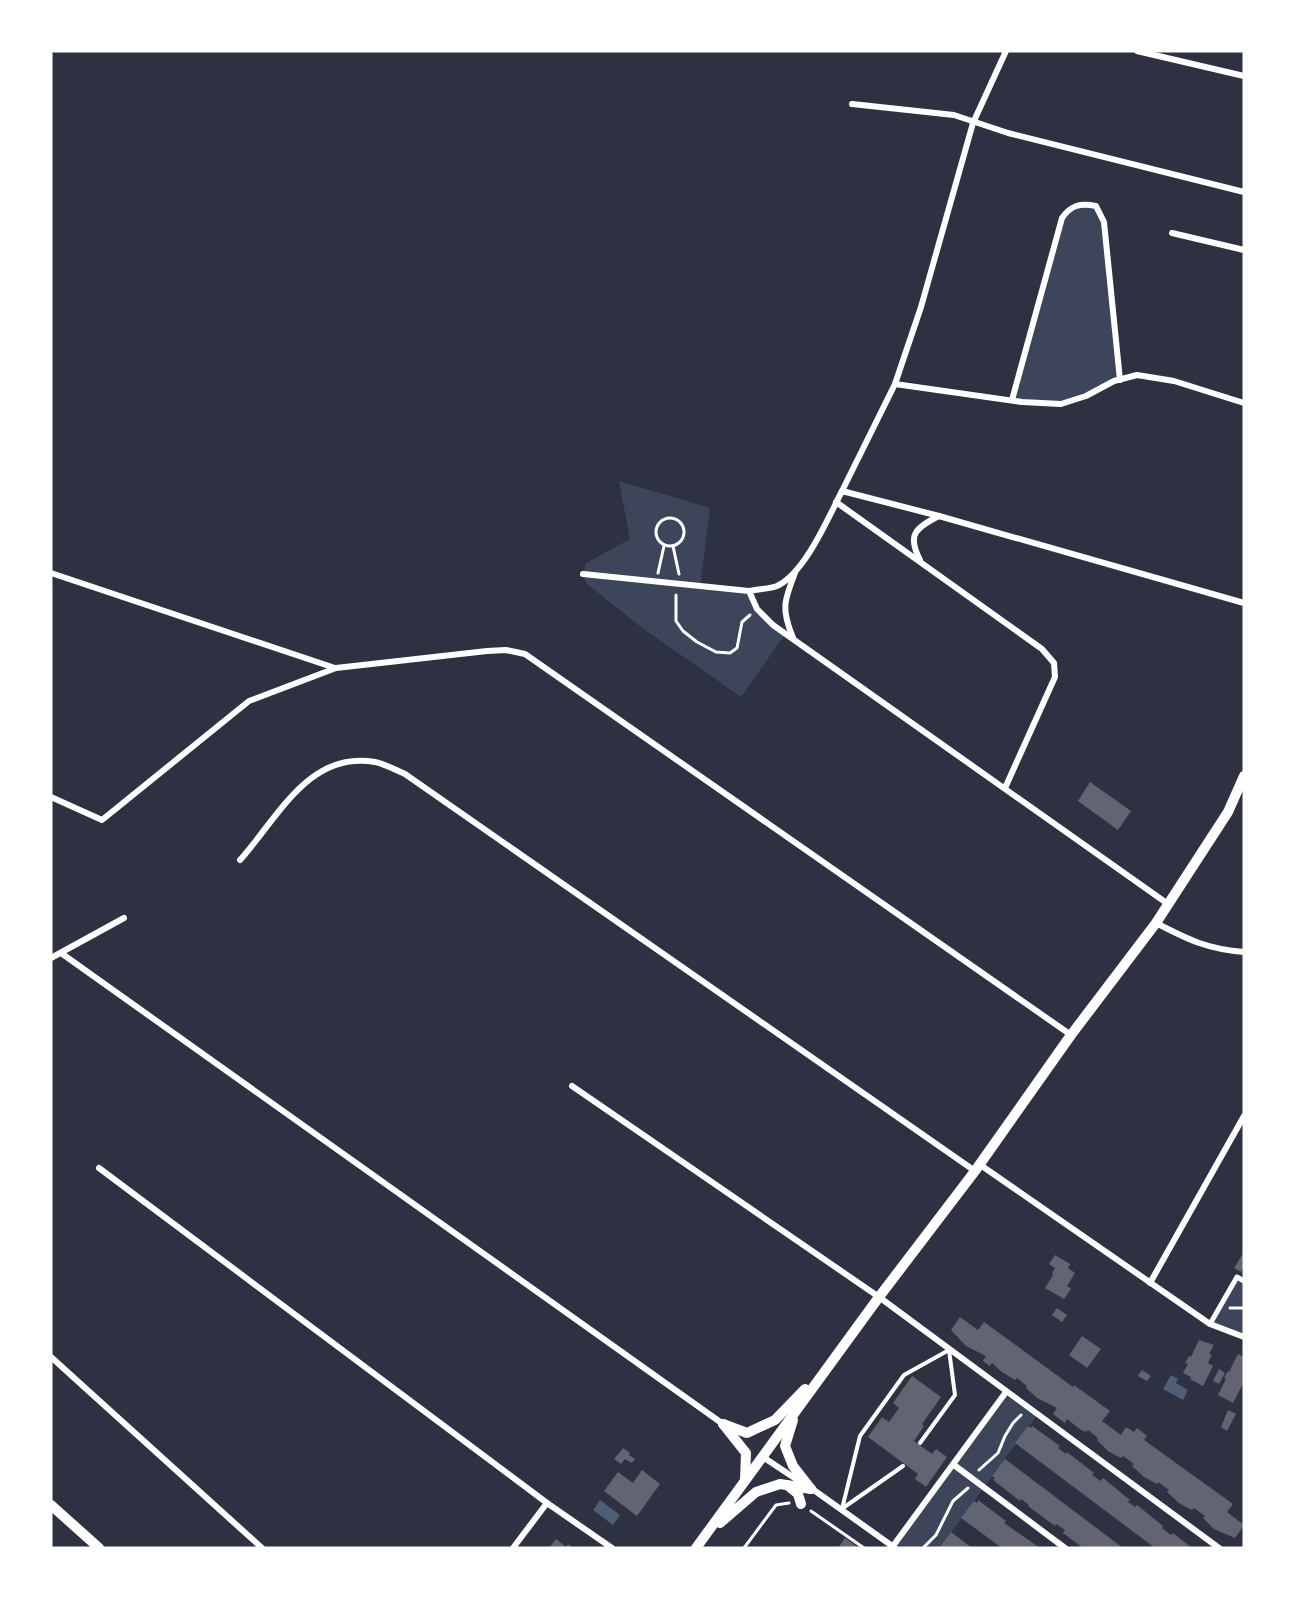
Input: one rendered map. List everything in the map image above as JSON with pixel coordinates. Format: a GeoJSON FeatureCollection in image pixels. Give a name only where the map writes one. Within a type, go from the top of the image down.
{"type":"FeatureCollection","features":[{"type":"Feature","properties":{"kind":"main road"},"geometry":{"type":"LineString","coordinates":[[697,1548],[879,1297],[977,1168],[1071,1035],[1156,923],[1228,812],[1244,776]]}},
{"type":"Feature","properties":{"kind":"main road"},"geometry":{"type":"LineString","coordinates":[[723,1424],[747,1433],[775,1420],[831,1363]]}},
{"type":"Feature","properties":{"kind":"main road"},"geometry":{"type":"LineString","coordinates":[[797,1410],[785,1446],[793,1466],[811,1489]]}},
{"type":"Feature","properties":{"kind":"main road"},"geometry":{"type":"LineString","coordinates":[[723,1424],[746,1453],[745,1480]]}},
{"type":"Feature","properties":{"kind":"main road"},"geometry":{"type":"LineString","coordinates":[[697,1548],[727,1516],[756,1492],[780,1484],[811,1489]]}},
{"type":"Feature","properties":{"kind":"main road"},"geometry":{"type":"LineString","coordinates":[[787,1485],[798,1494],[801,1504]]}},
{"type":"Feature","properties":{"kind":"main road"},"geometry":{"type":"LineString","coordinates":[[51,1505],[99,1548]]}},
{"type":"Feature","properties":{"kind":"street"},"geometry":{"type":"LineString","coordinates":[[793,638],[784,617],[787,593],[795,573],[842,491],[895,384],[921,307],[973,123],[1006,51]]}},
{"type":"Feature","properties":{"kind":"street"},"geometry":{"type":"LineString","coordinates":[[1137,51],[1244,76]]}},
{"type":"Feature","properties":{"kind":"street"},"geometry":{"type":"LineString","coordinates":[[852,104],[954,115],[973,123],[1244,192]]}},
{"type":"Feature","properties":{"kind":"street"},"geometry":{"type":"LineString","coordinates":[[1012,400],[1062,218],[1069,208],[1082,203],[1096,206],[1104,222],[1120,380]]}},
{"type":"Feature","properties":{"kind":"street"},"geometry":{"type":"LineString","coordinates":[[1173,233],[1244,250]]}},
{"type":"Feature","properties":{"kind":"street"},"geometry":{"type":"LineString","coordinates":[[895,384],[1012,400],[1061,404],[1137,375],[1174,381],[1244,403]]}},
{"type":"Feature","properties":{"kind":"street"},"geometry":{"type":"LineString","coordinates":[[842,491],[939,516],[1244,603]]}},
{"type":"Feature","properties":{"kind":"street"},"geometry":{"type":"LineString","coordinates":[[836,502],[1042,649],[1054,663],[1055,676],[1005,788]]}},
{"type":"Feature","properties":{"kind":"street"},"geometry":{"type":"LineString","coordinates":[[922,563],[913,547],[915,533],[922,525],[939,516]]}},
{"type":"Feature","properties":{"kind":"street"},"geometry":{"type":"LineString","coordinates":[[51,573],[336,669]]}},
{"type":"Feature","properties":{"kind":"street"},"geometry":{"type":"LineString","coordinates":[[583,574],[749,591],[776,586],[795,573]]}},
{"type":"Feature","properties":{"kind":"street"},"geometry":{"type":"LineString","coordinates":[[749,591],[757,609],[773,625],[1168,904]]}},
{"type":"Feature","properties":{"kind":"street"},"geometry":{"type":"LineString","coordinates":[[51,797],[102,820],[249,701],[336,669],[487,651],[506,650],[525,654],[1071,1035]]}},
{"type":"Feature","properties":{"kind":"street"},"geometry":{"type":"LineString","coordinates":[[240,860],[292,795],[316,773],[346,760],[376,762],[405,774],[977,1168],[1210,1324],[1244,1337]]}},
{"type":"Feature","properties":{"kind":"street"},"geometry":{"type":"LineString","coordinates":[[51,958],[124,918]]}},
{"type":"Feature","properties":{"kind":"street"},"geometry":{"type":"LineString","coordinates":[[1156,923],[1192,942],[1224,950],[1244,952]]}},
{"type":"Feature","properties":{"kind":"street"},"geometry":{"type":"LineString","coordinates":[[61,953],[723,1424]]}},
{"type":"Feature","properties":{"kind":"street"},"geometry":{"type":"LineString","coordinates":[[572,1086],[879,1297],[1219,1548]]}},
{"type":"Feature","properties":{"kind":"street"},"geometry":{"type":"LineString","coordinates":[[1150,1282],[1244,1116]]}},
{"type":"Feature","properties":{"kind":"street"},"geometry":{"type":"LineString","coordinates":[[99,1168],[547,1503],[612,1548]]}},
{"type":"Feature","properties":{"kind":"street"},"geometry":{"type":"LineString","coordinates":[[1210,1324],[1237,1277],[1244,1281]]}},
{"type":"Feature","properties":{"kind":"street"},"geometry":{"type":"LineString","coordinates":[[51,1356],[262,1548]]}},
{"type":"Feature","properties":{"kind":"street"},"geometry":{"type":"LineString","coordinates":[[763,1456],[894,1547],[1006,1392]]}},
{"type":"Feature","properties":{"kind":"street"},"geometry":{"type":"LineString","coordinates":[[954,1465],[1065,1548]]}},
{"type":"Feature","properties":{"kind":"street"},"geometry":{"type":"LineString","coordinates":[[513,1548],[547,1503]]}},
{"type":"Feature","properties":{"kind":"lane"},"geometry":{"type":"LineString","coordinates":[[842,1509],[860,1436],[904,1375],[949,1350],[955,1395],[920,1443]]}},
{"type":"Feature","properties":{"kind":"lane"},"geometry":{"type":"LineString","coordinates":[[842,1509],[903,1466]]}},
{"type":"Feature","properties":{"kind":"path"},"geometry":{"type":"LineString","coordinates":[[673,519],[681,524],[684,533],[681,541],[673,546],[664,546],[658,540],[657,527],[663,520],[673,519]]}},
{"type":"Feature","properties":{"kind":"path"},"geometry":{"type":"LineString","coordinates":[[656,582],[664,546]]}},
{"type":"Feature","properties":{"kind":"path"},"geometry":{"type":"LineString","coordinates":[[673,546],[679,584],[676,621],[690,637],[716,652],[730,653],[737,648],[742,622],[757,609]]}},
{"type":"Feature","properties":{"kind":"path"},"geometry":{"type":"LineString","coordinates":[[744,1548],[776,1505],[797,1503],[864,1548]]}},
{"type":"Feature","properties":{"kind":"shaded area"},"geometry":{"type":"Polygon","coordinates":[[[1096,206],[1104,222],[1120,380],[1061,404],[1012,400],[1062,218],[1069,208],[1096,206]]]}},
{"type":"Feature","properties":{"kind":"shaded area"},"geometry":{"type":"Polygon","coordinates":[[[619,481],[710,508],[700,586],[749,591],[757,609],[786,633],[741,697],[641,627],[587,584],[583,574],[586,563],[630,539],[619,481]]]}},
{"type":"Feature","properties":{"kind":"shaded area"},"geometry":{"type":"Polygon","coordinates":[[[1237,1277],[1244,1281],[1244,1337],[1210,1324],[1237,1277]]]}},
{"type":"Feature","properties":{"kind":"shaded area"},"geometry":{"type":"Polygon","coordinates":[[[1171,1375],[1178,1379],[1176,1383],[1188,1390],[1183,1400],[1163,1389],[1171,1375]]]}},
{"type":"Feature","properties":{"kind":"shaded area"},"geometry":{"type":"Polygon","coordinates":[[[1006,1392],[1037,1415],[940,1548],[895,1548],[893,1546],[1006,1392]]]}},
{"type":"Feature","properties":{"kind":"shaded area"},"geometry":{"type":"Polygon","coordinates":[[[600,1500],[620,1515],[613,1525],[593,1510],[600,1500]]]}},
{"type":"Feature","properties":{"kind":"building"},"geometry":{"type":"Polygon","coordinates":[[[1090,782],[1131,811],[1118,830],[1078,801],[1090,782]]]}},
{"type":"Feature","properties":{"kind":"building"},"geometry":{"type":"Polygon","coordinates":[[[1244,1252],[1244,1266],[1241,1272],[1234,1268],[1244,1252]]]}},
{"type":"Feature","properties":{"kind":"building"},"geometry":{"type":"Polygon","coordinates":[[[1055,1255],[1070,1264],[1068,1268],[1075,1273],[1067,1286],[1071,1289],[1064,1299],[1045,1288],[1053,1275],[1055,1268],[1049,1264],[1055,1255]]]}},
{"type":"Feature","properties":{"kind":"building"},"geometry":{"type":"Polygon","coordinates":[[[1057,1308],[1067,1315],[1062,1322],[1052,1315],[1057,1308]]]}},
{"type":"Feature","properties":{"kind":"building"},"geometry":{"type":"Polygon","coordinates":[[[960,1317],[978,1330],[984,1322],[1110,1411],[1102,1421],[1121,1435],[1126,1427],[1134,1432],[1137,1428],[1147,1436],[1144,1440],[1233,1504],[1227,1512],[1244,1525],[1235,1538],[1214,1529],[1203,1518],[1205,1516],[1194,1508],[1192,1510],[1179,1503],[1167,1492],[1169,1490],[1158,1482],[1157,1484],[1144,1477],[1132,1466],[1134,1464],[1123,1456],[1121,1458],[1108,1451],[1088,1430],[1086,1432],[1081,1430],[1067,1419],[1065,1423],[1053,1414],[1057,1408],[1037,1398],[1017,1378],[1015,1380],[992,1363],[990,1366],[983,1361],[986,1356],[966,1346],[951,1330],[960,1317]]]}},
{"type":"Feature","properties":{"kind":"building"},"geometry":{"type":"Polygon","coordinates":[[[1082,1336],[1101,1349],[1087,1368],[1069,1355],[1082,1336]]]}},
{"type":"Feature","properties":{"kind":"building"},"geometry":{"type":"Polygon","coordinates":[[[1199,1340],[1214,1345],[1209,1354],[1212,1355],[1208,1363],[1213,1366],[1203,1386],[1183,1373],[1188,1364],[1185,1363],[1189,1356],[1191,1357],[1199,1340]]]}},
{"type":"Feature","properties":{"kind":"building"},"geometry":{"type":"Polygon","coordinates":[[[1238,1354],[1244,1357],[1244,1382],[1233,1403],[1218,1395],[1226,1379],[1224,1378],[1238,1354]]]}},
{"type":"Feature","properties":{"kind":"building"},"geometry":{"type":"Polygon","coordinates":[[[1219,1369],[1225,1373],[1219,1384],[1213,1381],[1219,1369]]]}},
{"type":"Feature","properties":{"kind":"building"},"geometry":{"type":"Polygon","coordinates":[[[1142,1370],[1151,1376],[1147,1381],[1138,1376],[1142,1370]]]}},
{"type":"Feature","properties":{"kind":"building"},"geometry":{"type":"Polygon","coordinates":[[[912,1376],[941,1397],[922,1424],[924,1426],[914,1441],[932,1454],[936,1449],[947,1457],[926,1487],[915,1479],[918,1474],[868,1437],[882,1417],[889,1422],[899,1408],[893,1403],[912,1376]]]}},
{"type":"Feature","properties":{"kind":"building"},"geometry":{"type":"Polygon","coordinates":[[[1228,1410],[1236,1414],[1227,1431],[1221,1427],[1228,1410]]]}},
{"type":"Feature","properties":{"kind":"building"},"geometry":{"type":"Polygon","coordinates":[[[1028,1426],[1031,1428],[1032,1426],[1060,1446],[1058,1448],[1066,1454],[1067,1452],[1094,1473],[1092,1475],[1101,1481],[1103,1478],[1130,1500],[1128,1502],[1135,1507],[1137,1505],[1163,1526],[1162,1528],[1171,1535],[1173,1533],[1192,1548],[1155,1548],[1015,1443],[1028,1426]]]}},
{"type":"Feature","properties":{"kind":"building"},"geometry":{"type":"Polygon","coordinates":[[[623,1448],[635,1459],[632,1463],[625,1459],[621,1464],[614,1459],[623,1448]]]}},
{"type":"Feature","properties":{"kind":"building"},"geometry":{"type":"Polygon","coordinates":[[[1005,1459],[1123,1548],[1083,1548],[1063,1533],[1065,1530],[1056,1524],[1055,1526],[1021,1499],[1020,1501],[993,1480],[995,1478],[992,1476],[1005,1459]]]}},
{"type":"Feature","properties":{"kind":"building"},"geometry":{"type":"Polygon","coordinates":[[[642,1470],[660,1484],[637,1516],[604,1491],[618,1472],[633,1483],[642,1470]]]}},
{"type":"Feature","properties":{"kind":"building"},"geometry":{"type":"Polygon","coordinates":[[[978,1500],[1006,1521],[1004,1523],[1040,1548],[1002,1548],[961,1518],[974,1501],[977,1503],[978,1500]]]}},
{"type":"Feature","properties":{"kind":"building"},"geometry":{"type":"Polygon","coordinates":[[[951,1532],[972,1548],[939,1548],[951,1532]]]}},
{"type":"Feature","properties":{"kind":"building"},"geometry":{"type":"Polygon","coordinates":[[[845,1538],[859,1548],[838,1548],[845,1538]]]}},
{"type":"Feature","properties":{"kind":"building"},"geometry":{"type":"Polygon","coordinates":[[[556,1539],[566,1547],[568,1544],[573,1548],[549,1548],[556,1539]]]}}]}
